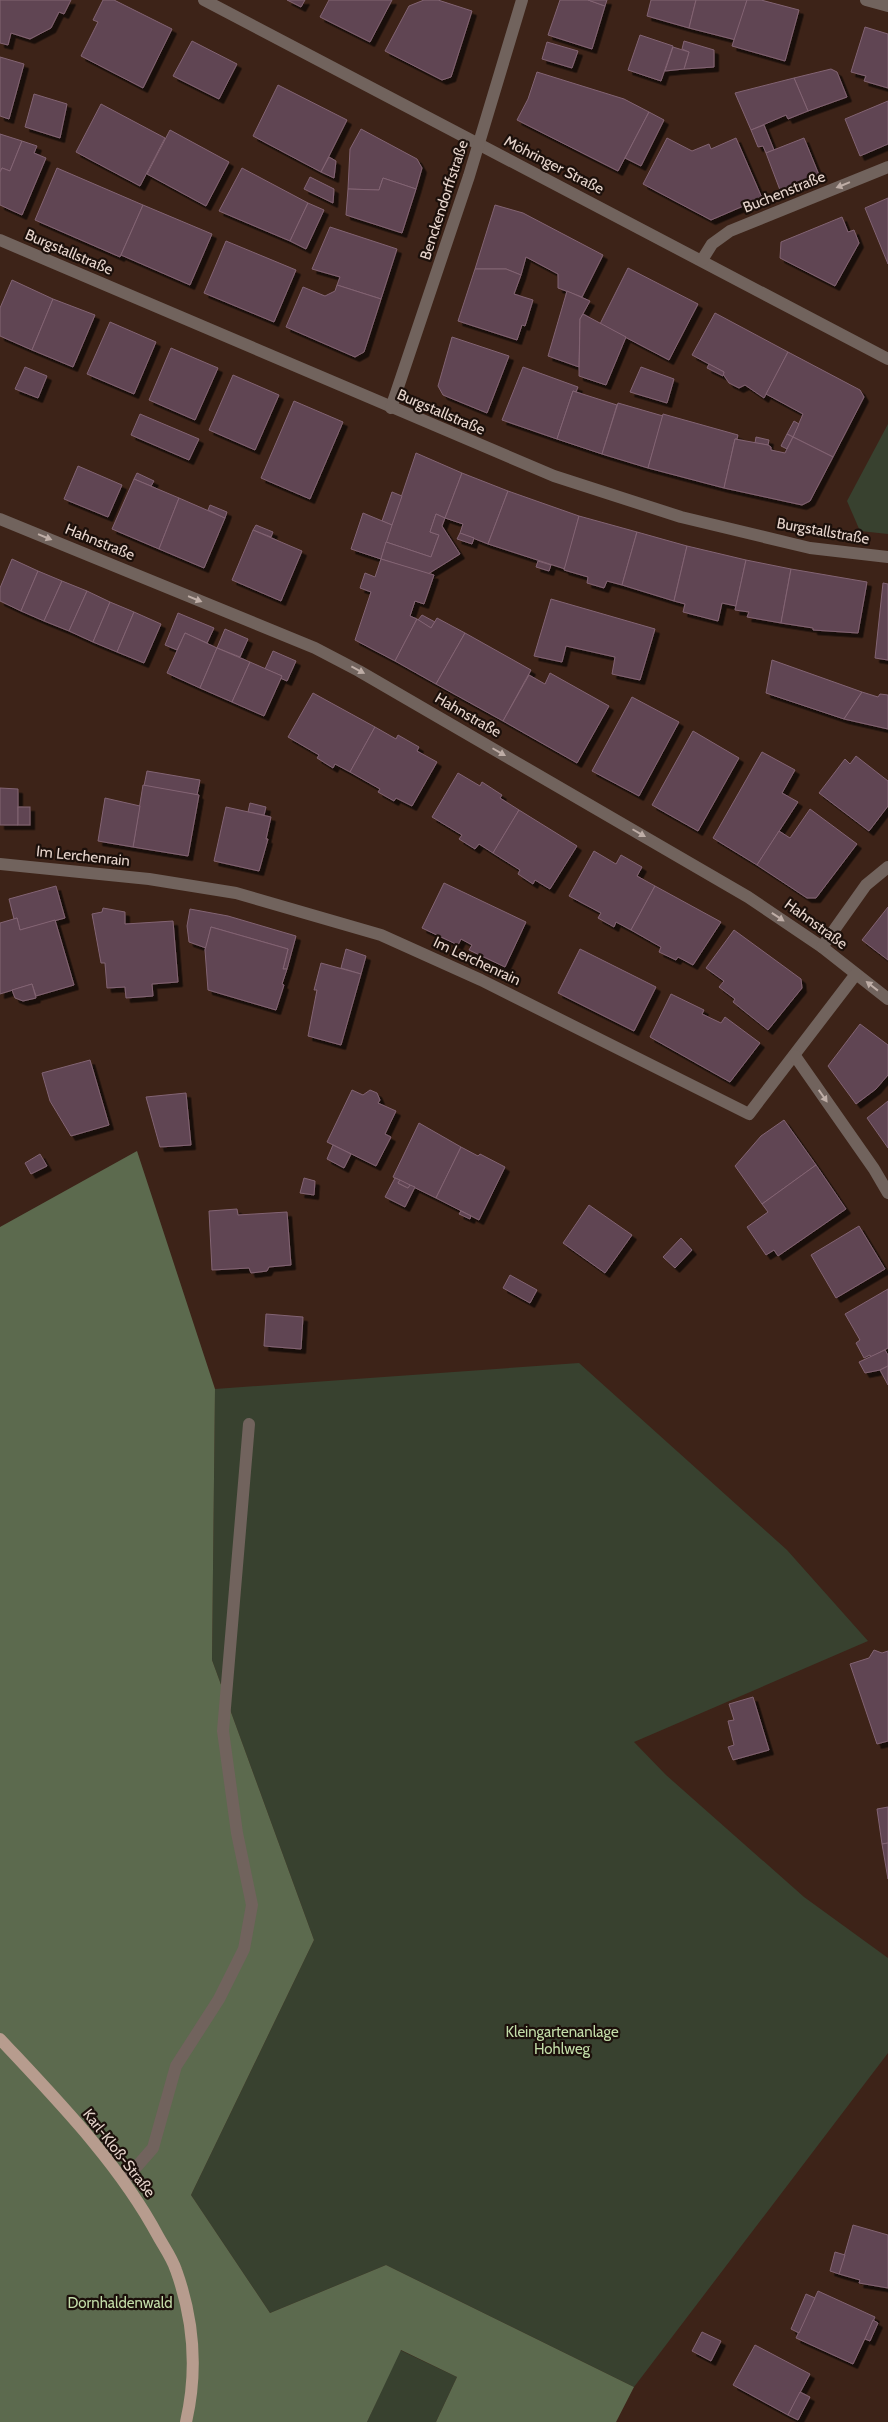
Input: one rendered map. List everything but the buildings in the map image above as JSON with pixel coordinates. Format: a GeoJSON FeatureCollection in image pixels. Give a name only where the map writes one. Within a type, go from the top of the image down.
{"type":"FeatureCollection","features":[{"type":"Feature","properties":{"kind":"main road","name":"Karl-Kloß-Straße"},"geometry":{"type":"LineString","coordinates":[[0,2039],[51,2094],[124,2181],[152,2223],[176,2268],[189,2314],[194,2352],[192,2396],[186,2422]]}},
{"type":"Feature","properties":{"kind":"street","name":"Möhringer Straße"},"geometry":{"type":"LineString","coordinates":[[204,0],[888,359]]}},
{"type":"Feature","properties":{"kind":"street","name":"Benckendorffstraße"},"geometry":{"type":"LineString","coordinates":[[391,408],[479,144],[522,0]]}},
{"type":"Feature","properties":{"kind":"street"},"geometry":{"type":"LineString","coordinates":[[866,0],[888,6]]}},
{"type":"Feature","properties":{"kind":"street","name":"Buchenstraße"},"geometry":{"type":"LineString","coordinates":[[702,260],[712,244],[730,231],[888,167]]}},
{"type":"Feature","properties":{"kind":"street","name":"Burgstallstraße"},"geometry":{"type":"LineString","coordinates":[[0,240],[554,476],[680,517],[810,548],[888,557]]}},
{"type":"Feature","properties":{"kind":"street","name":"Hahnstraße"},"geometry":{"type":"LineString","coordinates":[[0,519],[315,648],[359,670],[748,897],[822,947],[888,999]]}},
{"type":"Feature","properties":{"kind":"street","name":"Im Lerchenrain"},"geometry":{"type":"LineString","coordinates":[[0,864],[149,879],[236,893],[381,935],[480,980],[749,1114],[856,974]]}},
{"type":"Feature","properties":{"kind":"street"},"geometry":{"type":"LineString","coordinates":[[822,947],[866,885],[888,867]]}},
{"type":"Feature","properties":{"kind":"street"},"geometry":{"type":"LineString","coordinates":[[795,1056],[874,1169],[888,1193]]}},
{"type":"Feature","properties":{"kind":"street"},"geometry":{"type":"LineString","coordinates":[[124,2181],[153,2148],[176,2066],[219,1999],[244,1949],[252,1905],[237,1833],[223,1731],[249,1424]]}},
{"type":"Feature","properties":{"kind":"green space"},"geometry":{"type":"Polygon","coordinates":[[[888,424],[888,534],[860,531],[847,501],[888,424]]]}},
{"type":"Feature","properties":{"kind":"green space","name":"Dornhaldenwald"},"geometry":{"type":"Polygon","coordinates":[[[137,1151],[215,1389],[212,1660],[314,1940],[191,2195],[270,2313],[386,2265],[634,2387],[616,2422],[436,2422],[457,2377],[401,2350],[367,2422],[0,2422],[0,1227],[137,1151]]]}},
{"type":"Feature","properties":{"kind":"green space","name":"Kleingartenanlage Hohlweg"},"geometry":{"type":"Polygon","coordinates":[[[579,1363],[787,1550],[868,1641],[634,1742],[666,1775],[804,1897],[888,1958],[888,2053],[634,2387],[386,2265],[270,2313],[191,2195],[314,1940],[212,1660],[215,1389],[579,1363]]]}},
{"type":"Feature","properties":{"kind":"green space"},"geometry":{"type":"Polygon","coordinates":[[[400,2350],[457,2377],[436,2422],[367,2422],[400,2350]]]}}]}
